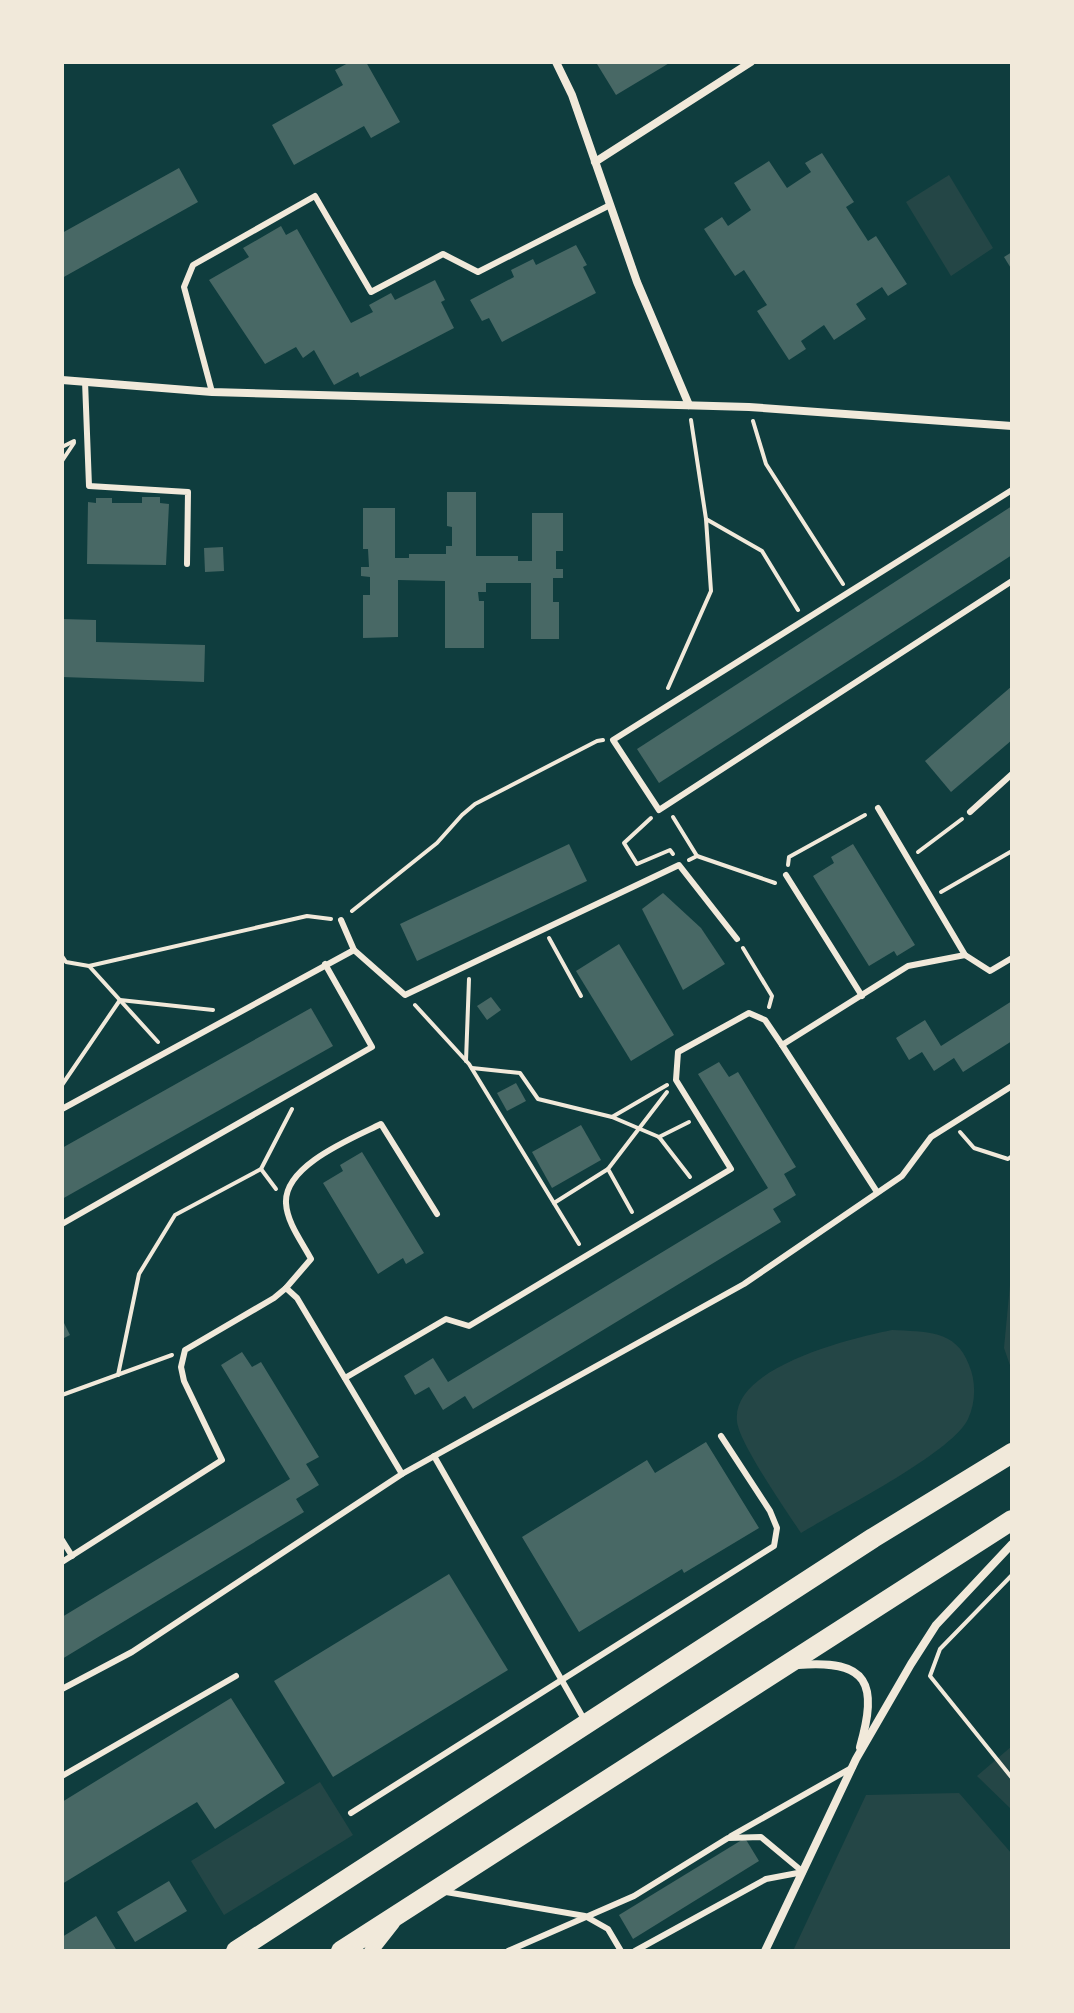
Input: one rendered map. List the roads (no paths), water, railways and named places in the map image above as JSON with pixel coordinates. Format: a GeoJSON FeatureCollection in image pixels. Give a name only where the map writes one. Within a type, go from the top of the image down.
{"type":"FeatureCollection","features":[{"type":"Feature","properties":{"kind":"main road"},"geometry":{"type":"LineString","coordinates":[[236,1951],[873,1538],[1012,1453]]}},
{"type":"Feature","properties":{"kind":"main road"},"geometry":{"type":"LineString","coordinates":[[341,1951],[1012,1520]]}},
{"type":"Feature","properties":{"kind":"street"},"geometry":{"type":"LineString","coordinates":[[556,62],[572,95],[637,282],[689,405]]}},
{"type":"Feature","properties":{"kind":"street"},"geometry":{"type":"LineString","coordinates":[[595,162],[751,62]]}},
{"type":"Feature","properties":{"kind":"street"},"geometry":{"type":"LineString","coordinates":[[62,380],[212,392],[749,407],[1012,426]]}},
{"type":"Feature","properties":{"kind":"street"},"geometry":{"type":"LineString","coordinates":[[765,1951],[854,1763],[911,1664],[936,1625],[1012,1544]]}},
{"type":"Feature","properties":{"kind":"street"},"geometry":{"type":"LineString","coordinates":[[786,1666],[825,1663],[851,1670],[862,1680],[870,1696],[854,1763]]}},
{"type":"Feature","properties":{"kind":"street"},"geometry":{"type":"LineString","coordinates":[[371,1951],[403,1911]]}},
{"type":"Feature","properties":{"kind":"lane"},"geometry":{"type":"LineString","coordinates":[[212,392],[184,287],[193,265],[315,196],[371,292],[443,254],[478,272],[610,205]]}},
{"type":"Feature","properties":{"kind":"lane"},"geometry":{"type":"LineString","coordinates":[[85,381],[89,486],[188,492],[187,564]]}},
{"type":"Feature","properties":{"kind":"lane"},"geometry":{"type":"LineString","coordinates":[[1012,490],[613,740],[659,810],[1012,581]]}},
{"type":"Feature","properties":{"kind":"lane"},"geometry":{"type":"LineString","coordinates":[[970,812],[1012,774]]}},
{"type":"Feature","properties":{"kind":"lane"},"geometry":{"type":"LineString","coordinates":[[878,808],[965,955],[990,971],[1012,958]]}},
{"type":"Feature","properties":{"kind":"lane"},"geometry":{"type":"LineString","coordinates":[[341,920],[354,950],[405,995],[679,865],[737,939]]}},
{"type":"Feature","properties":{"kind":"lane"},"geometry":{"type":"LineString","coordinates":[[786,875],[862,996]]}},
{"type":"Feature","properties":{"kind":"lane"},"geometry":{"type":"LineString","coordinates":[[62,1109],[354,950]]}},
{"type":"Feature","properties":{"kind":"lane"},"geometry":{"type":"LineString","coordinates":[[782,1045],[908,966],[965,955]]}},
{"type":"Feature","properties":{"kind":"lane"},"geometry":{"type":"LineString","coordinates":[[62,1224],[372,1047],[325,964]]}},
{"type":"Feature","properties":{"kind":"lane"},"geometry":{"type":"LineString","coordinates":[[345,1378],[446,1319],[469,1326],[731,1169],[676,1080],[678,1052],[749,1013],[765,1020],[877,1192]]}},
{"type":"Feature","properties":{"kind":"lane"},"geometry":{"type":"LineString","coordinates":[[62,1689],[132,1652],[402,1474],[744,1284],[902,1176],[931,1137],[1012,1086]]}},
{"type":"Feature","properties":{"kind":"lane"},"geometry":{"type":"LineString","coordinates":[[62,1562],[222,1460],[184,1381],[181,1367],[185,1350],[274,1298],[311,1259],[289,1218],[285,1200],[292,1181],[311,1162],[381,1124],[437,1214]]}},
{"type":"Feature","properties":{"kind":"lane"},"geometry":{"type":"LineString","coordinates":[[286,1288],[297,1298],[402,1474]]}},
{"type":"Feature","properties":{"kind":"lane"},"geometry":{"type":"LineString","coordinates":[[351,1813],[774,1546],[777,1528],[770,1511],[721,1436]]}},
{"type":"Feature","properties":{"kind":"lane"},"geometry":{"type":"LineString","coordinates":[[434,1456],[587,1725]]}},
{"type":"Feature","properties":{"kind":"lane"},"geometry":{"type":"LineString","coordinates":[[62,1540],[72,1556]]}},
{"type":"Feature","properties":{"kind":"lane"},"geometry":{"type":"LineString","coordinates":[[62,1776],[236,1676]]}},
{"type":"Feature","properties":{"kind":"lane"},"geometry":{"type":"LineString","coordinates":[[508,1951],[634,1896],[854,1763]]}},
{"type":"Feature","properties":{"kind":"lane"},"geometry":{"type":"LineString","coordinates":[[728,1838],[761,1837],[803,1872]]}},
{"type":"Feature","properties":{"kind":"lane"},"geometry":{"type":"LineString","coordinates":[[635,1951],[766,1879],[803,1872]]}},
{"type":"Feature","properties":{"kind":"lane"},"geometry":{"type":"LineString","coordinates":[[434,1891],[585,1916],[608,1929],[621,1951]]}}]}
